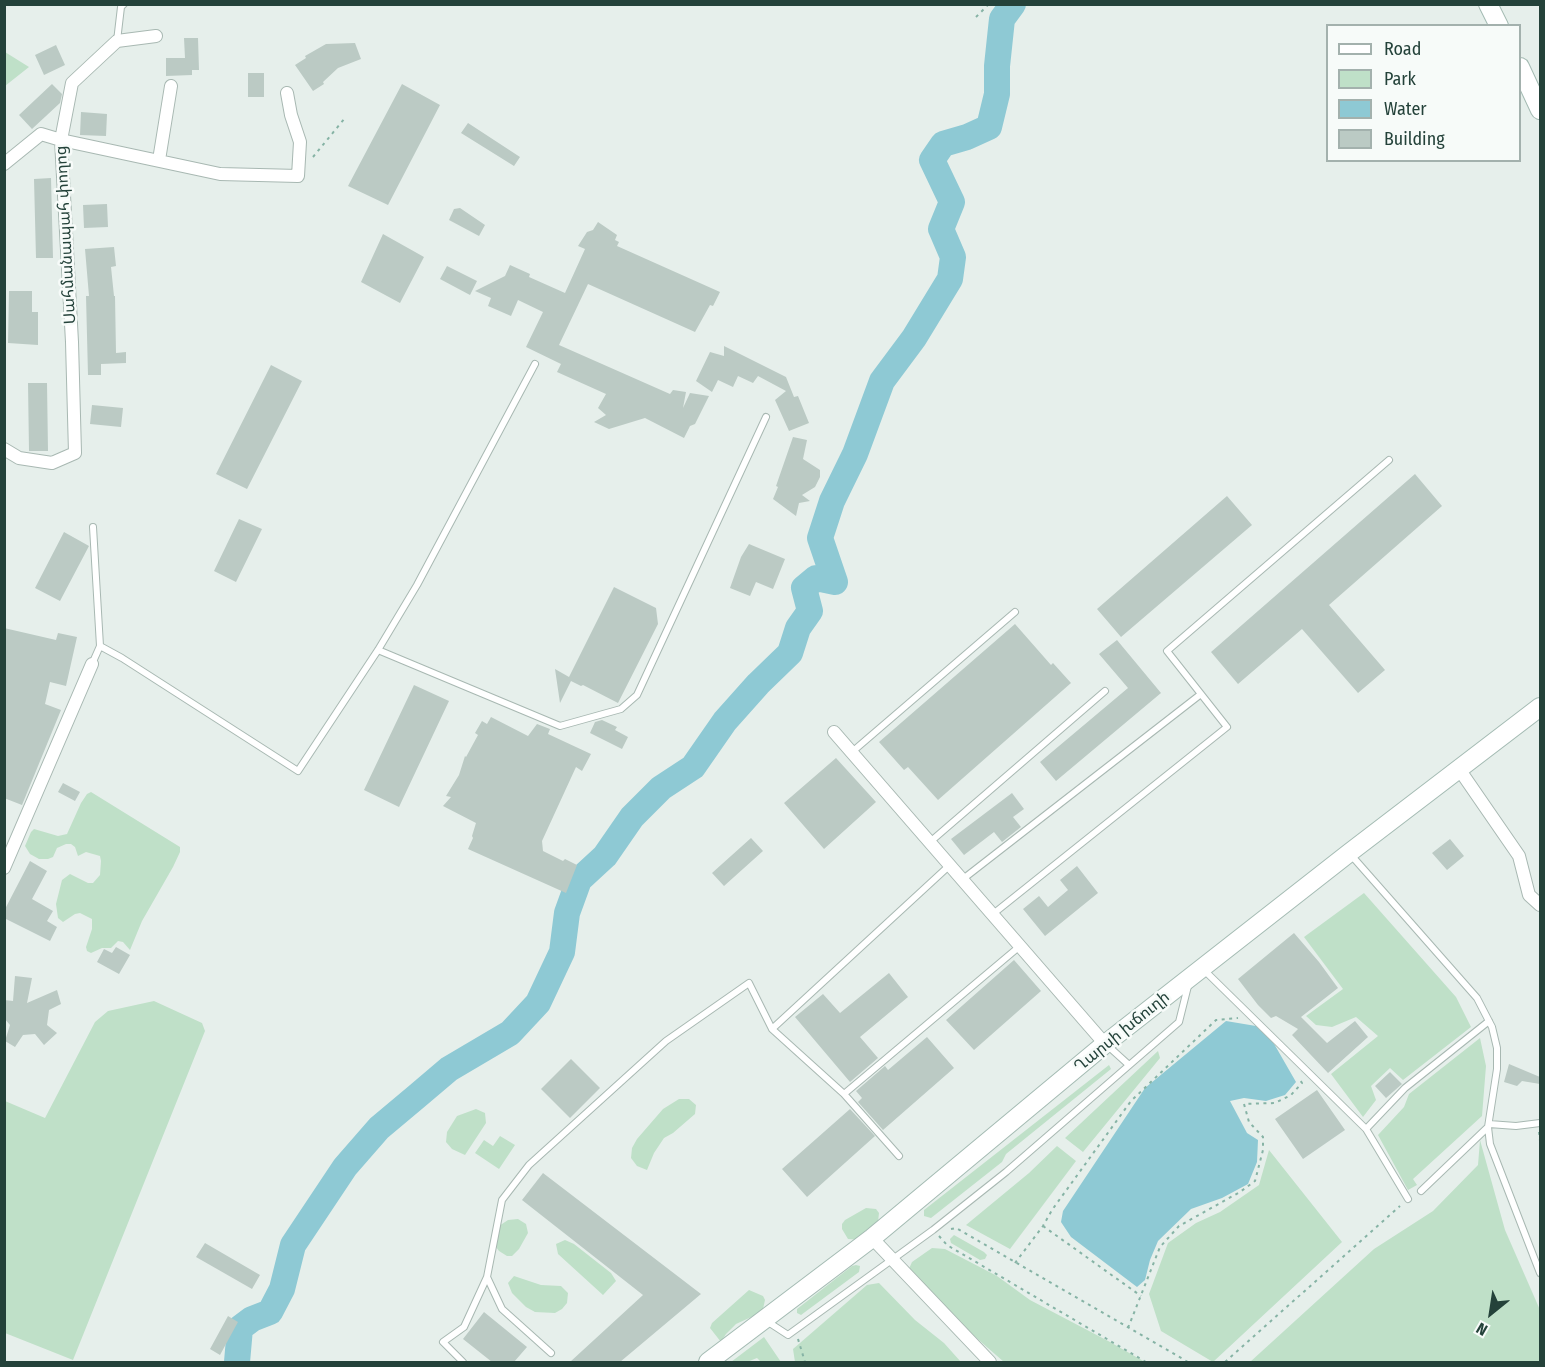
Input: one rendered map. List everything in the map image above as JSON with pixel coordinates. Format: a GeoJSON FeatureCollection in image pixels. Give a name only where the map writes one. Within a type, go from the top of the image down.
{"type":"FeatureCollection","features":[{"type":"Feature","properties":{"kind":"main road"},"geometry":{"type":"LineString","coordinates":[[1488,4],[1498,24]]}},
{"type":"Feature","properties":{"kind":"main road"},"geometry":{"type":"LineString","coordinates":[[1521,69],[1540,110]]}},
{"type":"Feature","properties":{"kind":"main road","name":"Ղարսի խճուղի"},"geometry":{"type":"LineString","coordinates":[[708,1362],[872,1238],[1105,1044],[1540,706]]}},
{"type":"Feature","properties":{"kind":"street"},"geometry":{"type":"LineString","coordinates":[[117,41],[156,36]]}},
{"type":"Feature","properties":{"kind":"street","name":"Սահմանապահ փողոց"},"geometry":{"type":"LineString","coordinates":[[4,449],[19,458],[52,463],[75,453],[72,342],[61,140],[72,83],[117,41]]}},
{"type":"Feature","properties":{"kind":"street"},"geometry":{"type":"LineString","coordinates":[[159,160],[171,86]]}},
{"type":"Feature","properties":{"kind":"street"},"geometry":{"type":"LineString","coordinates":[[4,164],[41,134],[219,174],[298,176],[300,142],[287,93]]}},
{"type":"Feature","properties":{"kind":"street"},"geometry":{"type":"LineString","coordinates":[[4,868],[92,664]]}},
{"type":"Feature","properties":{"kind":"street"},"geometry":{"type":"LineString","coordinates":[[834,732],[1105,1044]]}},
{"type":"Feature","properties":{"kind":"street"},"geometry":{"type":"LineString","coordinates":[[1460,769],[1519,856],[1529,894],[1540,905]]}},
{"type":"Feature","properties":{"kind":"street"},"geometry":{"type":"LineString","coordinates":[[872,1238],[990,1362]]}},
{"type":"Feature","properties":{"kind":"lane"},"geometry":{"type":"LineString","coordinates":[[117,41],[121,7],[124,4]]}},
{"type":"Feature","properties":{"kind":"lane"},"geometry":{"type":"LineString","coordinates":[[100,646],[298,771],[378,650],[417,585],[535,364]]}},
{"type":"Feature","properties":{"kind":"lane"},"geometry":{"type":"LineString","coordinates":[[378,650],[560,726],[621,709],[637,694],[766,417]]}},
{"type":"Feature","properties":{"kind":"lane"},"geometry":{"type":"LineString","coordinates":[[993,914],[1227,727],[1167,651],[1389,460]]}},
{"type":"Feature","properties":{"kind":"lane"},"geometry":{"type":"LineString","coordinates":[[92,664],[100,646],[93,527]]}},
{"type":"Feature","properties":{"kind":"lane"},"geometry":{"type":"LineString","coordinates":[[852,752],[1015,612]]}},
{"type":"Feature","properties":{"kind":"lane"},"geometry":{"type":"LineString","coordinates":[[930,842],[1105,691]]}},
{"type":"Feature","properties":{"kind":"lane"},"geometry":{"type":"LineString","coordinates":[[963,879],[1202,694]]}},
{"type":"Feature","properties":{"kind":"lane"},"geometry":{"type":"LineString","coordinates":[[1349,853],[1477,998],[1489,1021],[1497,1048],[1497,1069],[1488,1126],[1490,1144],[1540,1273]]}},
{"type":"Feature","properties":{"kind":"lane"},"geometry":{"type":"LineString","coordinates":[[772,1029],[950,865]]}},
{"type":"Feature","properties":{"kind":"lane"},"geometry":{"type":"LineString","coordinates":[[844,1094],[1020,945]]}},
{"type":"Feature","properties":{"kind":"lane"},"geometry":{"type":"LineString","coordinates":[[765,1320],[788,1335],[933,1230],[1006,1172],[1179,1022],[1196,973],[1366,1129],[1408,1199]]}},
{"type":"Feature","properties":{"kind":"lane"},"geometry":{"type":"LineString","coordinates":[[463,1362],[443,1342],[464,1327],[487,1277],[502,1200],[529,1165],[666,1041],[749,983],[772,1029],[844,1094],[899,1156]]}},
{"type":"Feature","properties":{"kind":"lane"},"geometry":{"type":"LineString","coordinates":[[1366,1129],[1405,1088],[1489,1021]]}},
{"type":"Feature","properties":{"kind":"lane"},"geometry":{"type":"LineString","coordinates":[[1105,1044],[1129,1065]]}},
{"type":"Feature","properties":{"kind":"lane"},"geometry":{"type":"LineString","coordinates":[[1421,1191],[1488,1126],[1540,1123]]}},
{"type":"Feature","properties":{"kind":"lane"},"geometry":{"type":"LineString","coordinates":[[487,1277],[502,1309],[551,1353]]}},
{"type":"Feature","properties":{"kind":"path"},"geometry":{"type":"LineString","coordinates":[[976,17],[989,4]]}},
{"type":"Feature","properties":{"kind":"path"},"geometry":{"type":"LineString","coordinates":[[298,176],[345,118]]}},
{"type":"Feature","properties":{"kind":"path"},"geometry":{"type":"LineString","coordinates":[[1015,1263],[1131,1101],[1216,1020],[1247,1017]]}},
{"type":"Feature","properties":{"kind":"path"},"geometry":{"type":"LineString","coordinates":[[1128,1328],[1160,1247],[1179,1226],[1256,1181],[1263,1150],[1263,1137],[1249,1122],[1244,1104],[1275,1104],[1291,1095],[1302,1083],[1297,1073]]}},
{"type":"Feature","properties":{"kind":"path"},"geometry":{"type":"LineString","coordinates":[[1225,1362],[1408,1199]]}},
{"type":"Feature","properties":{"kind":"path"},"geometry":{"type":"LineString","coordinates":[[1043,1226],[1142,1296]]}},
{"type":"Feature","properties":{"kind":"path"},"geometry":{"type":"LineString","coordinates":[[933,1230],[956,1228],[1188,1362]]}},
{"type":"Feature","properties":{"kind":"path"},"geometry":{"type":"LineString","coordinates":[[933,1230],[947,1245],[1146,1362]]}},
{"type":"Feature","properties":{"kind":"path"},"geometry":{"type":"LineString","coordinates":[[794,1331],[805,1362]]}},
{"type":"Feature","properties":{"kind":"green space"},"geometry":{"type":"Polygon","coordinates":[[[5,52],[29,67],[5,86],[5,52]]]}},
{"type":"Feature","properties":{"kind":"green space"},"geometry":{"type":"Polygon","coordinates":[[[91,792],[180,847],[173,867],[142,921],[130,950],[123,942],[118,941],[111,948],[102,948],[91,953],[86,947],[92,929],[92,919],[80,913],[63,922],[58,918],[56,904],[62,880],[70,874],[88,883],[93,883],[100,875],[100,856],[86,852],[78,856],[75,847],[66,844],[57,848],[53,857],[39,859],[30,854],[25,846],[34,829],[58,836],[67,834],[81,803],[91,792]]]}},
{"type":"Feature","properties":{"kind":"green space"},"geometry":{"type":"Polygon","coordinates":[[[1364,893],[1456,997],[1471,1027],[1403,1080],[1390,1068],[1371,1086],[1376,1100],[1363,1117],[1331,1074],[1378,1036],[1356,1017],[1332,1027],[1316,1025],[1306,1016],[1343,989],[1304,937],[1364,893]]]}},
{"type":"Feature","properties":{"kind":"green space"},"geometry":{"type":"Polygon","coordinates":[[[154,1001],[202,1023],[205,1031],[73,1360],[5,1333],[5,1101],[45,1118],[95,1022],[108,1011],[154,1001]]]}},
{"type":"Feature","properties":{"kind":"green space"},"geometry":{"type":"Polygon","coordinates":[[[1480,1038],[1486,1066],[1482,1116],[1413,1179],[1417,1185],[1408,1190],[1378,1135],[1404,1107],[1409,1094],[1480,1038]]]}},
{"type":"Feature","properties":{"kind":"green space"},"geometry":{"type":"Polygon","coordinates":[[[1158,1051],[1160,1058],[1083,1152],[1065,1138],[1158,1051]]]}},
{"type":"Feature","properties":{"kind":"green space"},"geometry":{"type":"Polygon","coordinates":[[[1109,1065],[1111,1069],[1006,1154],[1002,1162],[931,1218],[924,1216],[924,1210],[1109,1065]]]}},
{"type":"Feature","properties":{"kind":"green space"},"geometry":{"type":"Polygon","coordinates":[[[679,1099],[689,1099],[696,1105],[695,1114],[664,1138],[647,1170],[637,1166],[631,1158],[632,1148],[637,1139],[663,1109],[679,1099]]]}},
{"type":"Feature","properties":{"kind":"green space"},"geometry":{"type":"Polygon","coordinates":[[[476,1109],[485,1113],[486,1123],[465,1155],[452,1149],[446,1142],[447,1132],[457,1116],[476,1109]]]}},
{"type":"Feature","properties":{"kind":"green space"},"geometry":{"type":"Polygon","coordinates":[[[500,1136],[515,1145],[499,1169],[475,1153],[484,1140],[493,1146],[500,1136]]]}},
{"type":"Feature","properties":{"kind":"green space"},"geometry":{"type":"Polygon","coordinates":[[[1480,1140],[1505,1230],[1540,1310],[1540,1362],[1250,1362],[1374,1249],[1433,1211],[1478,1165],[1480,1140]]]}},
{"type":"Feature","properties":{"kind":"green space"},"geometry":{"type":"Polygon","coordinates":[[[1057,1146],[1076,1161],[1010,1249],[966,1225],[1029,1173],[1057,1146]]]}},
{"type":"Feature","properties":{"kind":"green space"},"geometry":{"type":"Polygon","coordinates":[[[1269,1150],[1342,1242],[1213,1362],[1161,1331],[1149,1294],[1168,1243],[1196,1223],[1220,1212],[1259,1185],[1269,1150]]]}},
{"type":"Feature","properties":{"kind":"green space"},"geometry":{"type":"Polygon","coordinates":[[[866,1208],[876,1209],[879,1213],[878,1222],[862,1240],[848,1239],[842,1229],[842,1224],[866,1208]]]}},
{"type":"Feature","properties":{"kind":"green space"},"geometry":{"type":"Polygon","coordinates":[[[518,1219],[526,1224],[528,1233],[519,1249],[512,1256],[507,1256],[493,1243],[499,1226],[508,1220],[518,1219]]]}},
{"type":"Feature","properties":{"kind":"green space"},"geometry":{"type":"Polygon","coordinates":[[[954,1235],[984,1252],[987,1255],[985,1259],[980,1260],[951,1243],[950,1239],[954,1235]]]}},
{"type":"Feature","properties":{"kind":"green space"},"geometry":{"type":"Polygon","coordinates":[[[565,1240],[574,1244],[611,1273],[616,1281],[603,1295],[558,1254],[556,1244],[565,1240]]]}},
{"type":"Feature","properties":{"kind":"green space"},"geometry":{"type":"Polygon","coordinates":[[[932,1248],[945,1249],[997,1276],[1030,1300],[1145,1362],[1004,1362],[957,1321],[908,1271],[912,1262],[932,1248]]]}},
{"type":"Feature","properties":{"kind":"green space"},"geometry":{"type":"Polygon","coordinates":[[[856,1265],[860,1266],[859,1272],[801,1315],[797,1313],[797,1309],[856,1265]]]}},
{"type":"Feature","properties":{"kind":"green space"},"geometry":{"type":"Polygon","coordinates":[[[514,1276],[541,1285],[561,1286],[568,1293],[567,1303],[555,1313],[535,1312],[526,1307],[512,1293],[508,1283],[514,1276]]]}},
{"type":"Feature","properties":{"kind":"green space"},"geometry":{"type":"Polygon","coordinates":[[[879,1283],[915,1320],[944,1343],[961,1362],[795,1362],[793,1349],[867,1285],[879,1283]]]}},
{"type":"Feature","properties":{"kind":"green space"},"geometry":{"type":"Polygon","coordinates":[[[749,1290],[763,1296],[765,1300],[763,1309],[760,1313],[736,1324],[721,1342],[710,1328],[712,1323],[749,1290]]]}},
{"type":"Feature","properties":{"kind":"green space"},"geometry":{"type":"Polygon","coordinates":[[[764,1337],[781,1362],[761,1362],[757,1358],[747,1362],[731,1362],[764,1337]]]}},
{"type":"Feature","properties":{"kind":"water"},"geometry":{"type":"Polygon","coordinates":[[[1226,1021],[1256,1026],[1273,1042],[1296,1082],[1285,1095],[1266,1101],[1244,1098],[1230,1101],[1247,1133],[1258,1140],[1257,1162],[1248,1184],[1222,1198],[1191,1209],[1158,1241],[1145,1280],[1137,1287],[1071,1237],[1061,1222],[1063,1211],[1145,1088],[1226,1021]]]}},
{"type":"Feature","properties":{"kind":"building"},"geometry":{"type":"Polygon","coordinates":[[[184,38],[198,38],[199,70],[192,70],[192,75],[166,76],[166,58],[185,58],[184,38]]]}},
{"type":"Feature","properties":{"kind":"building"},"geometry":{"type":"Polygon","coordinates":[[[355,43],[361,59],[338,68],[323,82],[324,84],[313,91],[295,65],[306,58],[305,56],[326,44],[355,43]]]}},
{"type":"Feature","properties":{"kind":"building"},"geometry":{"type":"Polygon","coordinates":[[[56,45],[65,65],[44,75],[35,55],[56,45]]]}},
{"type":"Feature","properties":{"kind":"building"},"geometry":{"type":"Polygon","coordinates":[[[248,73],[264,73],[264,97],[248,97],[248,73]]]}},
{"type":"Feature","properties":{"kind":"building"},"geometry":{"type":"Polygon","coordinates":[[[52,84],[62,94],[60,103],[32,129],[19,115],[52,84]]]}},
{"type":"Feature","properties":{"kind":"building"},"geometry":{"type":"Polygon","coordinates":[[[402,84],[440,105],[388,205],[348,186],[402,84]]]}},
{"type":"Feature","properties":{"kind":"building"},"geometry":{"type":"Polygon","coordinates":[[[81,112],[107,114],[106,136],[80,135],[81,112]]]}},
{"type":"Feature","properties":{"kind":"building"},"geometry":{"type":"Polygon","coordinates":[[[468,123],[520,157],[514,166],[461,133],[468,123]]]}},
{"type":"Feature","properties":{"kind":"building"},"geometry":{"type":"Polygon","coordinates":[[[51,178],[53,258],[36,258],[34,179],[51,178]]]}},
{"type":"Feature","properties":{"kind":"building"},"geometry":{"type":"Polygon","coordinates":[[[107,204],[108,227],[84,228],[83,205],[107,204]]]}},
{"type":"Feature","properties":{"kind":"building"},"geometry":{"type":"Polygon","coordinates":[[[460,208],[485,225],[479,236],[449,220],[454,209],[460,208]]]}},
{"type":"Feature","properties":{"kind":"building"},"geometry":{"type":"Polygon","coordinates":[[[598,222],[617,235],[615,240],[619,242],[617,246],[720,292],[695,332],[588,284],[559,345],[670,394],[673,390],[686,392],[683,408],[690,393],[709,396],[695,424],[690,426],[684,438],[645,418],[609,429],[594,422],[606,415],[598,408],[606,394],[557,372],[561,364],[526,347],[543,312],[518,300],[511,316],[488,306],[491,298],[475,291],[505,276],[510,265],[530,274],[529,277],[565,293],[585,249],[578,246],[587,232],[593,230],[598,222]]]}},
{"type":"Feature","properties":{"kind":"building"},"geometry":{"type":"Polygon","coordinates":[[[383,234],[424,257],[400,303],[361,282],[383,234]]]}},
{"type":"Feature","properties":{"kind":"building"},"geometry":{"type":"Polygon","coordinates":[[[114,247],[116,266],[111,267],[115,296],[116,353],[126,352],[126,363],[101,364],[101,375],[88,375],[86,296],[89,296],[85,249],[114,247]]]}},
{"type":"Feature","properties":{"kind":"building"},"geometry":{"type":"Polygon","coordinates":[[[447,266],[477,281],[470,295],[440,279],[447,266]]]}},
{"type":"Feature","properties":{"kind":"building"},"geometry":{"type":"Polygon","coordinates":[[[9,291],[32,291],[32,312],[38,312],[38,345],[8,343],[9,291]]]}},
{"type":"Feature","properties":{"kind":"building"},"geometry":{"type":"Polygon","coordinates":[[[724,346],[786,377],[794,397],[798,396],[809,423],[789,431],[775,400],[786,391],[758,376],[753,383],[738,376],[733,387],[718,380],[712,392],[696,381],[710,352],[724,356],[724,346]]]}},
{"type":"Feature","properties":{"kind":"building"},"geometry":{"type":"Polygon","coordinates":[[[271,365],[302,381],[247,489],[216,474],[271,365]]]}},
{"type":"Feature","properties":{"kind":"building"},"geometry":{"type":"Polygon","coordinates":[[[28,383],[47,383],[48,451],[29,451],[28,383]]]}},
{"type":"Feature","properties":{"kind":"building"},"geometry":{"type":"Polygon","coordinates":[[[92,405],[123,408],[121,427],[90,424],[92,405]]]}},
{"type":"Feature","properties":{"kind":"building"},"geometry":{"type":"Polygon","coordinates":[[[793,437],[807,440],[803,459],[820,470],[820,477],[815,487],[802,495],[810,501],[799,503],[796,516],[773,499],[793,437]]]}},
{"type":"Feature","properties":{"kind":"building"},"geometry":{"type":"Polygon","coordinates":[[[1415,474],[1442,506],[1329,605],[1385,670],[1358,693],[1302,629],[1238,684],[1211,652],[1415,474]]]}},
{"type":"Feature","properties":{"kind":"building"},"geometry":{"type":"Polygon","coordinates":[[[1227,496],[1252,525],[1121,637],[1097,609],[1227,496]]]}},
{"type":"Feature","properties":{"kind":"building"},"geometry":{"type":"Polygon","coordinates":[[[239,519],[262,529],[236,582],[214,571],[239,519]]]}},
{"type":"Feature","properties":{"kind":"building"},"geometry":{"type":"Polygon","coordinates":[[[64,532],[89,546],[60,601],[35,588],[64,532]]]}},
{"type":"Feature","properties":{"kind":"building"},"geometry":{"type":"Polygon","coordinates":[[[749,544],[785,559],[773,589],[756,582],[750,596],[730,588],[741,557],[749,544]]]}},
{"type":"Feature","properties":{"kind":"building"},"geometry":{"type":"Polygon","coordinates":[[[614,587],[656,608],[658,624],[618,703],[571,681],[560,703],[555,669],[569,677],[614,587]]]}},
{"type":"Feature","properties":{"kind":"building"},"geometry":{"type":"Polygon","coordinates":[[[1015,624],[1051,665],[1053,663],[1071,683],[938,800],[908,767],[904,770],[879,742],[1015,624]]]}},
{"type":"Feature","properties":{"kind":"building"},"geometry":{"type":"Polygon","coordinates":[[[4,628],[56,640],[58,633],[77,637],[66,686],[50,682],[45,704],[61,710],[22,805],[4,798],[4,628]]]}},
{"type":"Feature","properties":{"kind":"building"},"geometry":{"type":"Polygon","coordinates":[[[1117,640],[1161,693],[1056,781],[1040,762],[1128,688],[1099,654],[1117,640]]]}},
{"type":"Feature","properties":{"kind":"building"},"geometry":{"type":"Polygon","coordinates":[[[414,685],[449,701],[399,807],[364,790],[414,685]]]}},
{"type":"Feature","properties":{"kind":"building"},"geometry":{"type":"Polygon","coordinates":[[[491,717],[528,736],[537,724],[550,729],[548,734],[591,754],[582,771],[576,767],[542,841],[543,851],[577,865],[566,893],[468,849],[476,823],[443,806],[451,797],[446,796],[478,735],[475,733],[482,721],[487,724],[491,717]]]}},
{"type":"Feature","properties":{"kind":"building"},"geometry":{"type":"Polygon","coordinates":[[[602,720],[617,727],[615,730],[628,737],[622,749],[590,733],[595,722],[602,720]]]}},
{"type":"Feature","properties":{"kind":"building"},"geometry":{"type":"Polygon","coordinates":[[[836,758],[876,802],[824,849],[784,803],[836,758]]]}},
{"type":"Feature","properties":{"kind":"building"},"geometry":{"type":"Polygon","coordinates":[[[63,783],[80,792],[75,801],[58,792],[63,783]]]}},
{"type":"Feature","properties":{"kind":"building"},"geometry":{"type":"Polygon","coordinates":[[[1012,793],[1024,809],[1013,817],[1021,827],[1002,842],[994,832],[964,855],[951,839],[1012,793]]]}},
{"type":"Feature","properties":{"kind":"building"},"geometry":{"type":"Polygon","coordinates":[[[751,838],[763,851],[724,886],[712,873],[751,838]]]}},
{"type":"Feature","properties":{"kind":"building"},"geometry":{"type":"Polygon","coordinates":[[[1450,839],[1464,856],[1447,870],[1432,853],[1450,839]]]}},
{"type":"Feature","properties":{"kind":"building"},"geometry":{"type":"Polygon","coordinates":[[[30,861],[47,871],[32,899],[53,911],[47,921],[57,927],[50,941],[4,918],[4,911],[30,861]]]}},
{"type":"Feature","properties":{"kind":"building"},"geometry":{"type":"Polygon","coordinates":[[[1077,866],[1098,893],[1045,936],[1023,909],[1039,896],[1048,907],[1068,890],[1060,880],[1077,866]]]}},
{"type":"Feature","properties":{"kind":"building"},"geometry":{"type":"Polygon","coordinates":[[[1294,933],[1338,988],[1301,1017],[1327,1043],[1355,1021],[1368,1037],[1328,1073],[1292,1035],[1298,1029],[1276,1016],[1271,1018],[1238,979],[1294,933]]]}},
{"type":"Feature","properties":{"kind":"building"},"geometry":{"type":"Polygon","coordinates":[[[116,947],[130,955],[119,974],[97,962],[104,949],[112,953],[116,947]]]}},
{"type":"Feature","properties":{"kind":"building"},"geometry":{"type":"Polygon","coordinates":[[[1014,960],[1041,991],[974,1050],[946,1020],[1014,960]]]}},
{"type":"Feature","properties":{"kind":"building"},"geometry":{"type":"Polygon","coordinates":[[[889,973],[908,997],[860,1037],[878,1058],[850,1082],[795,1017],[823,994],[840,1013],[889,973]]]}},
{"type":"Feature","properties":{"kind":"building"},"geometry":{"type":"Polygon","coordinates":[[[15,976],[32,978],[27,1003],[57,990],[61,1004],[49,1010],[47,1025],[57,1033],[44,1045],[35,1034],[23,1035],[15,1047],[5,1041],[10,1025],[4,1018],[4,1000],[13,1001],[15,976]]]}},
{"type":"Feature","properties":{"kind":"building"},"geometry":{"type":"Polygon","coordinates":[[[927,1037],[954,1068],[883,1130],[858,1102],[862,1098],[856,1091],[885,1066],[888,1070],[927,1037]]]}},
{"type":"Feature","properties":{"kind":"building"},"geometry":{"type":"Polygon","coordinates":[[[571,1059],[600,1088],[570,1118],[541,1089],[571,1059]]]}},
{"type":"Feature","properties":{"kind":"building"},"geometry":{"type":"Polygon","coordinates":[[[1509,1064],[1540,1077],[1540,1084],[1522,1081],[1517,1086],[1504,1082],[1509,1064]]]}},
{"type":"Feature","properties":{"kind":"building"},"geometry":{"type":"Polygon","coordinates":[[[1390,1072],[1402,1084],[1386,1098],[1375,1086],[1390,1072]]]}},
{"type":"Feature","properties":{"kind":"building"},"geometry":{"type":"Polygon","coordinates":[[[1317,1090],[1345,1130],[1303,1159],[1275,1119],[1317,1090]]]}},
{"type":"Feature","properties":{"kind":"building"},"geometry":{"type":"Polygon","coordinates":[[[850,1109],[875,1136],[807,1197],[782,1169],[850,1109]]]}},
{"type":"Feature","properties":{"kind":"building"},"geometry":{"type":"Polygon","coordinates":[[[543,1173],[701,1294],[620,1362],[570,1362],[643,1295],[522,1200],[543,1173]]]}},
{"type":"Feature","properties":{"kind":"building"},"geometry":{"type":"Polygon","coordinates":[[[205,1243],[260,1275],[252,1289],[196,1257],[205,1243]]]}},
{"type":"Feature","properties":{"kind":"building"},"geometry":{"type":"Polygon","coordinates":[[[484,1312],[527,1347],[514,1362],[492,1362],[463,1339],[484,1312]]]}},
{"type":"Feature","properties":{"kind":"building"},"geometry":{"type":"Polygon","coordinates":[[[228,1316],[238,1322],[220,1355],[210,1349],[228,1316]]]}},
{"type":"Feature","properties":{"kind":"waterway"},"geometry":{"type":"LineString","coordinates":[[237,1362],[240,1328],[252,1319],[270,1312],[282,1289],[293,1245],[345,1167],[379,1128],[449,1069],[510,1033],[538,1003],[562,952],[567,913],[579,880],[605,856],[632,817],[661,788],[693,767],[725,721],[790,653],[798,628],[810,611],[804,588],[816,578],[835,582],[820,538],[832,501],[855,454],[882,381],[914,338],[950,279],[953,257],[941,229],[952,202],[932,160],[943,144],[989,127],[997,94],[997,66],[1002,19],[1013,4]]}}]}
